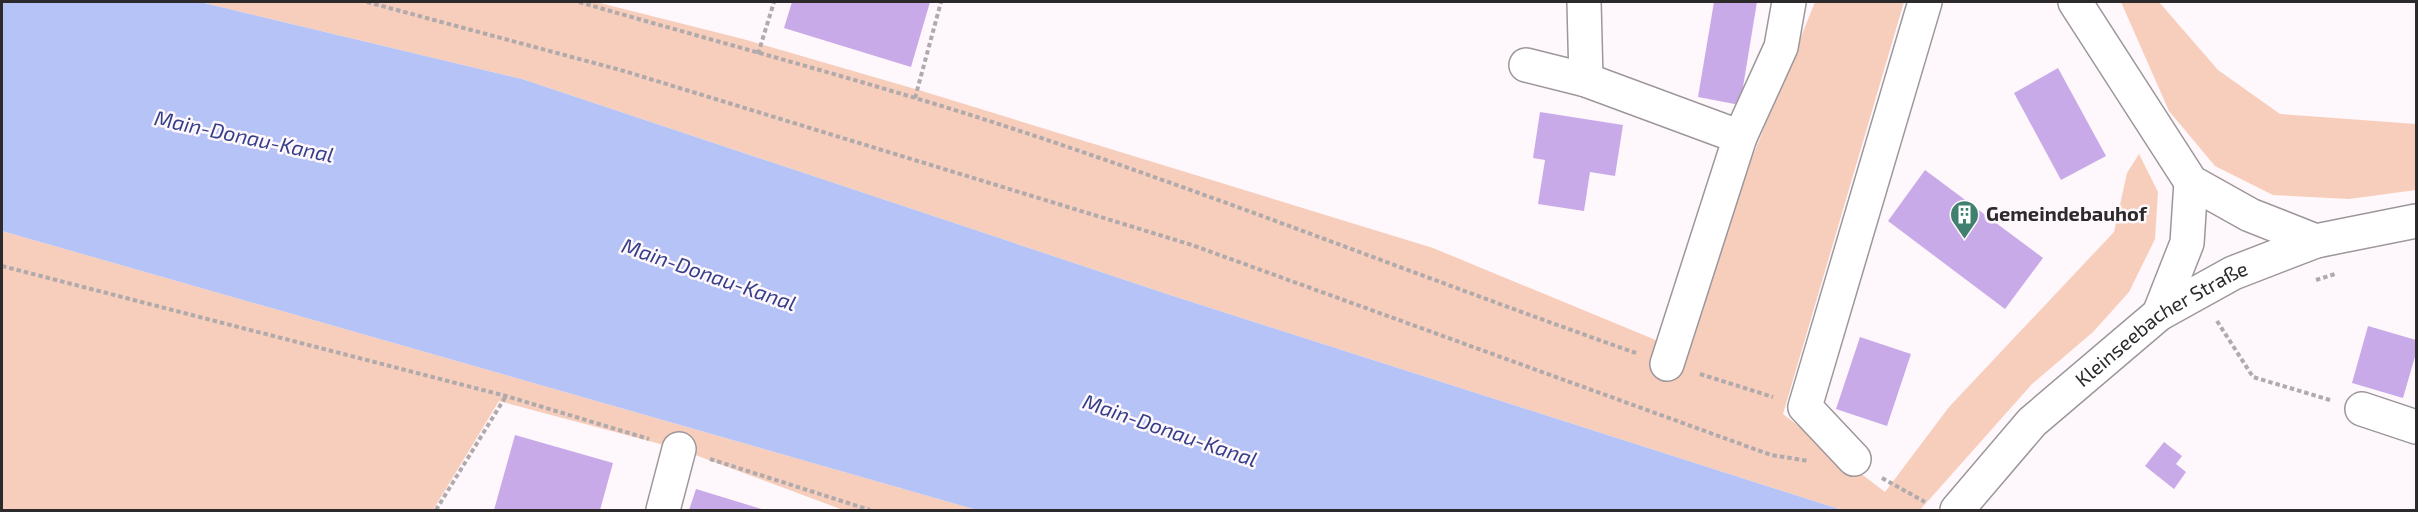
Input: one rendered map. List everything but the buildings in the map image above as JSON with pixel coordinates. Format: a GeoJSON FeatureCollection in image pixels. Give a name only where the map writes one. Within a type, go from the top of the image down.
{"type":"FeatureCollection","features":[{"type":"Feature","properties":{"kind":"street"},"geometry":{"type":"LineString","coordinates":[[1584,2],[1586,80]]}},
{"type":"Feature","properties":{"kind":"street"},"geometry":{"type":"LineString","coordinates":[[1667,364],[1740,137],[1781,47],[1789,2]]}},
{"type":"Feature","properties":{"kind":"street"},"geometry":{"type":"LineString","coordinates":[[1854,459],[1805,407],[1925,2]]}},
{"type":"Feature","properties":{"kind":"street"},"geometry":{"type":"LineString","coordinates":[[2075,2],[2191,182],[2250,216],[2316,241]]}},
{"type":"Feature","properties":{"kind":"street"},"geometry":{"type":"LineString","coordinates":[[1526,65],[1586,80],[1740,137]]}},
{"type":"Feature","properties":{"kind":"street"},"geometry":{"type":"LineString","coordinates":[[2159,314],[2187,243],[2191,182]]}},
{"type":"Feature","properties":{"kind":"street","name":"Kleinseebacher Straße"},"geometry":{"type":"LineString","coordinates":[[1943,507],[2032,422],[2159,314],[2233,273],[2316,241],[2416,221]]}},
{"type":"Feature","properties":{"kind":"street"},"geometry":{"type":"LineString","coordinates":[[2362,409],[2416,427]]}},
{"type":"Feature","properties":{"kind":"street"},"geometry":{"type":"LineString","coordinates":[[663,510],[679,449]]}},
{"type":"Feature","properties":{"kind":"path"},"geometry":{"type":"LineString","coordinates":[[367,2],[624,71],[1192,245],[1771,455],[1796,461],[1854,459],[1887,482],[1943,507]]}},
{"type":"Feature","properties":{"kind":"path"},"geometry":{"type":"LineString","coordinates":[[579,2],[915,98],[1240,206],[1460,292],[1667,364],[1805,407]]}},
{"type":"Feature","properties":{"kind":"path"},"geometry":{"type":"LineString","coordinates":[[758,54],[774,2]]}},
{"type":"Feature","properties":{"kind":"path"},"geometry":{"type":"LineString","coordinates":[[915,98],[941,2]]}},
{"type":"Feature","properties":{"kind":"path"},"geometry":{"type":"LineString","coordinates":[[2,266],[506,396],[870,510]]}},
{"type":"Feature","properties":{"kind":"path"},"geometry":{"type":"LineString","coordinates":[[2306,284],[2346,271]]}},
{"type":"Feature","properties":{"kind":"path"},"geometry":{"type":"LineString","coordinates":[[2209,326],[2227,317]]}},
{"type":"Feature","properties":{"kind":"path"},"geometry":{"type":"LineString","coordinates":[[2217,321],[2253,377],[2362,409]]}},
{"type":"Feature","properties":{"kind":"path"},"geometry":{"type":"LineString","coordinates":[[436,510],[506,396]]}},
{"type":"Feature","properties":{"kind":"shaded area"},"geometry":{"type":"Polygon","coordinates":[[[200,2],[596,2],[743,39],[922,91],[1433,248],[1675,348],[1815,2],[1904,2],[1783,414],[1885,492],[1949,407],[2114,232],[2127,173],[2139,154],[2158,192],[2155,239],[2129,292],[2093,332],[2032,384],[1920,510],[1842,510],[1170,295],[522,79],[200,2]]]}},
{"type":"Feature","properties":{"kind":"shaded area"},"geometry":{"type":"Polygon","coordinates":[[[2121,2],[2159,2],[2218,70],[2280,114],[2416,124],[2416,190],[2349,199],[2273,195],[2215,166],[2169,111],[2121,2]]]}},
{"type":"Feature","properties":{"kind":"shaded area"},"geometry":{"type":"Polygon","coordinates":[[[2,231],[977,510],[843,510],[679,449],[499,401],[433,510],[2,510],[2,231]]]}},
{"type":"Feature","properties":{"kind":"water","name":"Main-Donau-Kanal"},"geometry":{"type":"Polygon","coordinates":[[[2,2],[200,2],[522,79],[1170,295],[1842,510],[977,510],[2,231],[2,2]]]}},
{"type":"Feature","properties":{"kind":"place","name":"Gemeindebauhof"},"geometry":{"type":"Point","coordinates":[1965,240]}}]}
